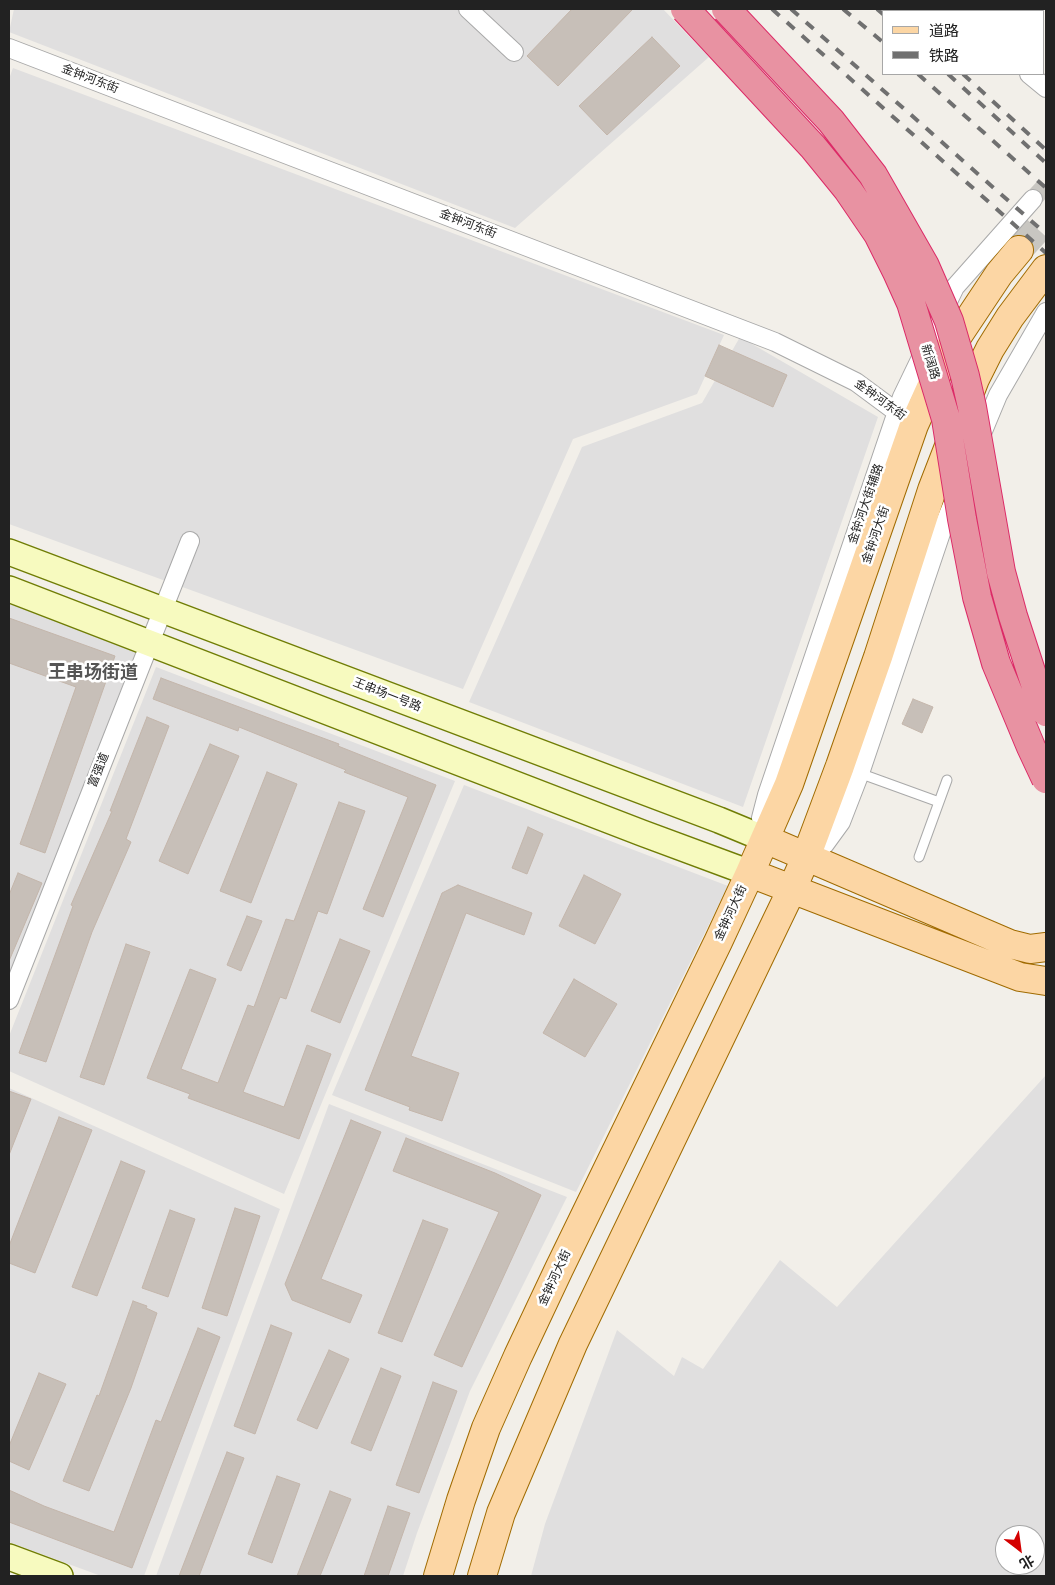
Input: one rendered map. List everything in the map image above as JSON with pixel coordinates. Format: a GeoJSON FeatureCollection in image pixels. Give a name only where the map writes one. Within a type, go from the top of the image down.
{"type":"FeatureCollection","features":[{"type":"Feature","properties":{"kind":"highway","name":"新阔路"},"geometry":{"type":"LineString","coordinates":[[685,9],[813,147],[848,190],[878,234],[897,272],[911,303],[946,419],[962,518],[978,597],[996,663],[1046,778]]}},
{"type":"Feature","properties":{"kind":"highway"},"geometry":{"type":"LineString","coordinates":[[726,9],[830,121],[873,175],[911,239],[932,282],[949,321],[967,384],[1001,572],[1010,608],[1046,712]]}},
{"type":"Feature","properties":{"kind":"main road","name":"金钟河大街"},"geometry":{"type":"LineString","coordinates":[[438,1576],[461,1500],[486,1428],[518,1356],[750,873],[789,784],[905,418],[999,274],[1019,250]]}},
{"type":"Feature","properties":{"kind":"main road"},"geometry":{"type":"LineString","coordinates":[[482,1576],[502,1513],[573,1344],[792,889],[828,799],[850,770],[878,657],[932,490],[974,378],[1010,317],[1046,269]]}},
{"type":"Feature","properties":{"kind":"main road","name":"王串场一号路"},"geometry":{"type":"LineString","coordinates":[[9,552],[765,839]]}},
{"type":"Feature","properties":{"kind":"main road"},"geometry":{"type":"LineString","coordinates":[[9,589],[1020,977],[1046,981]]}},
{"type":"Feature","properties":{"kind":"main road"},"geometry":{"type":"LineString","coordinates":[[789,784],[792,800],[796,806],[803,810],[814,808],[828,799]]}},
{"type":"Feature","properties":{"kind":"main road"},"geometry":{"type":"LineString","coordinates":[[765,839],[1010,944],[1030,949],[1046,947]]}},
{"type":"Feature","properties":{"kind":"main road"},"geometry":{"type":"LineString","coordinates":[[9,1557],[60,1576]]}},
{"type":"Feature","properties":{"kind":"street"},"geometry":{"type":"LineString","coordinates":[[468,9],[514,52]]}},
{"type":"Feature","properties":{"kind":"street","name":"金钟河东街"},"geometry":{"type":"LineString","coordinates":[[9,48],[775,342],[856,382],[905,418]]}},
{"type":"Feature","properties":{"kind":"street"},"geometry":{"type":"LineString","coordinates":[[1031,75],[1046,88]]}},
{"type":"Feature","properties":{"kind":"street","name":"金钟河大街辅路"},"geometry":{"type":"LineString","coordinates":[[765,839],[761,818],[767,795],[955,287],[1033,199]]}},
{"type":"Feature","properties":{"kind":"street"},"geometry":{"type":"LineString","coordinates":[[806,857],[825,844],[841,822],[850,770],[943,527],[998,395],[1046,312]]}},
{"type":"Feature","properties":{"kind":"street","name":"富强道"},"geometry":{"type":"LineString","coordinates":[[9,1000],[190,541]]}},
{"type":"Feature","properties":{"kind":"lane"},"geometry":{"type":"LineString","coordinates":[[850,770],[939,802]]}},
{"type":"Feature","properties":{"kind":"lane"},"geometry":{"type":"LineString","coordinates":[[919,857],[947,780]]}},
{"type":"Feature","properties":{"kind":"shaded area"},"geometry":{"type":"Polygon","coordinates":[[[14,9],[663,9],[709,57],[515,228],[9,32],[14,9]]]}},
{"type":"Feature","properties":{"kind":"shaded area"},"geometry":{"type":"Polygon","coordinates":[[[13,68],[724,335],[697,394],[573,439],[463,689],[9,524],[9,79],[13,68]]]}},
{"type":"Feature","properties":{"kind":"shaded area"},"geometry":{"type":"Polygon","coordinates":[[[740,337],[878,417],[743,807],[469,702],[582,447],[702,403],[740,337]]]}},
{"type":"Feature","properties":{"kind":"shaded area"},"geometry":{"type":"Polygon","coordinates":[[[9,603],[136,651],[9,978],[9,603]]]}},
{"type":"Feature","properties":{"kind":"shaded area"},"geometry":{"type":"Polygon","coordinates":[[[156,667],[455,781],[284,1194],[9,1071],[9,1036],[156,667]]]}},
{"type":"Feature","properties":{"kind":"shaded area"},"geometry":{"type":"Polygon","coordinates":[[[464,785],[728,886],[576,1192],[332,1095],[464,785]]]}},
{"type":"Feature","properties":{"kind":"shaded area"},"geometry":{"type":"Polygon","coordinates":[[[1046,1075],[1046,1576],[531,1576],[545,1524],[617,1330],[674,1376],[682,1357],[703,1369],[780,1260],[837,1307],[1046,1075]]]}},
{"type":"Feature","properties":{"kind":"shaded area"},"geometry":{"type":"Polygon","coordinates":[[[9,1088],[280,1209],[144,1576],[101,1576],[9,1542],[9,1088]]]}},
{"type":"Feature","properties":{"kind":"shaded area"},"geometry":{"type":"Polygon","coordinates":[[[329,1104],[567,1197],[470,1391],[403,1576],[156,1576],[329,1104]]]}},
{"type":"Feature","properties":{"kind":"building"},"geometry":{"type":"Polygon","coordinates":[[[572,9],[633,9],[558,86],[527,56],[572,9]]]}},
{"type":"Feature","properties":{"kind":"building"},"geometry":{"type":"Polygon","coordinates":[[[652,37],[680,66],[607,135],[579,106],[652,37]]]}},
{"type":"Feature","properties":{"kind":"building"},"geometry":{"type":"Polygon","coordinates":[[[719,345],[787,375],[773,407],[705,376],[719,345]]]}},
{"type":"Feature","properties":{"kind":"building"},"geometry":{"type":"Polygon","coordinates":[[[9,618],[115,656],[45,853],[20,844],[76,687],[9,663],[9,618]]]}},
{"type":"Feature","properties":{"kind":"building"},"geometry":{"type":"Polygon","coordinates":[[[161,678],[339,744],[338,746],[436,785],[383,917],[363,909],[408,797],[239,727],[238,731],[153,699],[161,678]]]}},
{"type":"Feature","properties":{"kind":"building"},"geometry":{"type":"Polygon","coordinates":[[[913,699],[933,707],[922,733],[902,724],[913,699]]]}},
{"type":"Feature","properties":{"kind":"building"},"geometry":{"type":"Polygon","coordinates":[[[147,717],[169,726],[126,839],[131,842],[92,932],[46,1062],[19,1053],[73,906],[71,905],[112,811],[110,811],[147,717]]]}},
{"type":"Feature","properties":{"kind":"building"},"geometry":{"type":"Polygon","coordinates":[[[210,744],[239,756],[188,874],[159,861],[210,744]]]}},
{"type":"Feature","properties":{"kind":"building"},"geometry":{"type":"Polygon","coordinates":[[[267,772],[297,784],[251,903],[220,891],[267,772]]]}},
{"type":"Feature","properties":{"kind":"building"},"geometry":{"type":"Polygon","coordinates":[[[339,802],[365,811],[327,914],[318,911],[286,999],[280,997],[243,1092],[284,1107],[307,1045],[331,1054],[299,1139],[188,1098],[190,1094],[147,1078],[190,969],[216,979],[181,1069],[218,1083],[248,1005],[254,1007],[286,919],[294,921],[339,802]]]}},
{"type":"Feature","properties":{"kind":"building"},"geometry":{"type":"Polygon","coordinates":[[[528,827],[543,834],[527,874],[512,868],[528,827]]]}},
{"type":"Feature","properties":{"kind":"building"},"geometry":{"type":"Polygon","coordinates":[[[18,873],[42,883],[9,961],[9,895],[18,873]]]}},
{"type":"Feature","properties":{"kind":"building"},"geometry":{"type":"Polygon","coordinates":[[[584,875],[621,894],[595,944],[559,926],[584,875]]]}},
{"type":"Feature","properties":{"kind":"building"},"geometry":{"type":"Polygon","coordinates":[[[458,885],[532,913],[524,935],[466,913],[411,1056],[459,1073],[442,1121],[409,1110],[410,1107],[365,1090],[442,893],[458,885]]]}},
{"type":"Feature","properties":{"kind":"building"},"geometry":{"type":"Polygon","coordinates":[[[247,916],[262,921],[241,971],[227,965],[247,916]]]}},
{"type":"Feature","properties":{"kind":"building"},"geometry":{"type":"Polygon","coordinates":[[[340,939],[370,951],[340,1023],[311,1011],[340,939]]]}},
{"type":"Feature","properties":{"kind":"building"},"geometry":{"type":"Polygon","coordinates":[[[126,944],[150,952],[104,1085],[80,1077],[126,944]]]}},
{"type":"Feature","properties":{"kind":"building"},"geometry":{"type":"Polygon","coordinates":[[[574,979],[617,1004],[585,1057],[543,1033],[574,979]]]}},
{"type":"Feature","properties":{"kind":"building"},"geometry":{"type":"Polygon","coordinates":[[[9,1091],[31,1099],[9,1155],[9,1091]]]}},
{"type":"Feature","properties":{"kind":"building"},"geometry":{"type":"Polygon","coordinates":[[[59,1117],[92,1130],[35,1273],[9,1263],[9,1246],[59,1117]]]}},
{"type":"Feature","properties":{"kind":"building"},"geometry":{"type":"Polygon","coordinates":[[[351,1120],[381,1132],[321,1279],[362,1295],[350,1323],[292,1300],[285,1284],[351,1120]]]}},
{"type":"Feature","properties":{"kind":"building"},"geometry":{"type":"Polygon","coordinates":[[[406,1138],[495,1173],[541,1195],[462,1367],[434,1355],[499,1212],[393,1171],[406,1138]]]}},
{"type":"Feature","properties":{"kind":"building"},"geometry":{"type":"Polygon","coordinates":[[[121,1161],[145,1171],[97,1296],[72,1287],[121,1161]]]}},
{"type":"Feature","properties":{"kind":"building"},"geometry":{"type":"Polygon","coordinates":[[[235,1208],[260,1216],[227,1316],[202,1308],[235,1208]]]}},
{"type":"Feature","properties":{"kind":"building"},"geometry":{"type":"Polygon","coordinates":[[[170,1210],[195,1219],[168,1297],[142,1288],[170,1210]]]}},
{"type":"Feature","properties":{"kind":"building"},"geometry":{"type":"Polygon","coordinates":[[[423,1220],[448,1229],[402,1342],[378,1333],[423,1220]]]}},
{"type":"Feature","properties":{"kind":"building"},"geometry":{"type":"Polygon","coordinates":[[[133,1301],[147,1306],[146,1308],[157,1313],[131,1388],[89,1491],[63,1481],[97,1395],[99,1396],[133,1301]]]}},
{"type":"Feature","properties":{"kind":"building"},"geometry":{"type":"Polygon","coordinates":[[[271,1325],[292,1333],[255,1434],[234,1426],[271,1325]]]}},
{"type":"Feature","properties":{"kind":"building"},"geometry":{"type":"Polygon","coordinates":[[[198,1328],[220,1337],[132,1568],[9,1522],[9,1490],[44,1506],[114,1532],[156,1420],[161,1422],[198,1328]]]}},
{"type":"Feature","properties":{"kind":"building"},"geometry":{"type":"Polygon","coordinates":[[[329,1350],[349,1359],[317,1429],[297,1420],[329,1350]]]}},
{"type":"Feature","properties":{"kind":"building"},"geometry":{"type":"Polygon","coordinates":[[[381,1368],[401,1376],[371,1451],[351,1443],[381,1368]]]}},
{"type":"Feature","properties":{"kind":"building"},"geometry":{"type":"Polygon","coordinates":[[[39,1373],[66,1384],[29,1470],[9,1461],[9,1446],[39,1373]]]}},
{"type":"Feature","properties":{"kind":"building"},"geometry":{"type":"Polygon","coordinates":[[[433,1382],[457,1391],[419,1493],[396,1485],[433,1382]]]}},
{"type":"Feature","properties":{"kind":"building"},"geometry":{"type":"Polygon","coordinates":[[[227,1452],[244,1458],[199,1576],[179,1576],[227,1452]]]}},
{"type":"Feature","properties":{"kind":"building"},"geometry":{"type":"Polygon","coordinates":[[[277,1476],[300,1484],[272,1563],[248,1554],[277,1476]]]}},
{"type":"Feature","properties":{"kind":"building"},"geometry":{"type":"Polygon","coordinates":[[[330,1491],[351,1499],[320,1576],[297,1576],[330,1491]]]}},
{"type":"Feature","properties":{"kind":"building"},"geometry":{"type":"Polygon","coordinates":[[[388,1506],[410,1513],[388,1576],[364,1576],[388,1506]]]}},
{"type":"Feature","properties":{"kind":"tunnel"},"geometry":{"type":"LineString","coordinates":[[1033,199],[1046,185]]}},
{"type":"Feature","properties":{"kind":"tunnel"},"geometry":{"type":"LineString","coordinates":[[1019,250],[1046,220]]}},
{"type":"Feature","properties":{"kind":"railway"},"geometry":{"type":"LineString","coordinates":[[772,9],[1046,253]]}},
{"type":"Feature","properties":{"kind":"railway"},"geometry":{"type":"LineString","coordinates":[[791,9],[1046,234]]}},
{"type":"Feature","properties":{"kind":"railway"},"geometry":{"type":"LineString","coordinates":[[843,9],[882,41]]}},
{"type":"Feature","properties":{"kind":"railway"},"geometry":{"type":"LineString","coordinates":[[877,9],[882,13]]}},
{"type":"Feature","properties":{"kind":"railway"},"geometry":{"type":"LineString","coordinates":[[919,75],[1046,188]]}},
{"type":"Feature","properties":{"kind":"railway"},"geometry":{"type":"LineString","coordinates":[[949,75],[1046,163]]}},
{"type":"Feature","properties":{"kind":"railway"},"geometry":{"type":"LineString","coordinates":[[964,75],[1046,150]]}},
{"type":"Feature","properties":{"kind":"district","name":"王串场街道"},"geometry":{"type":"Point","coordinates":[93,673]}}]}
